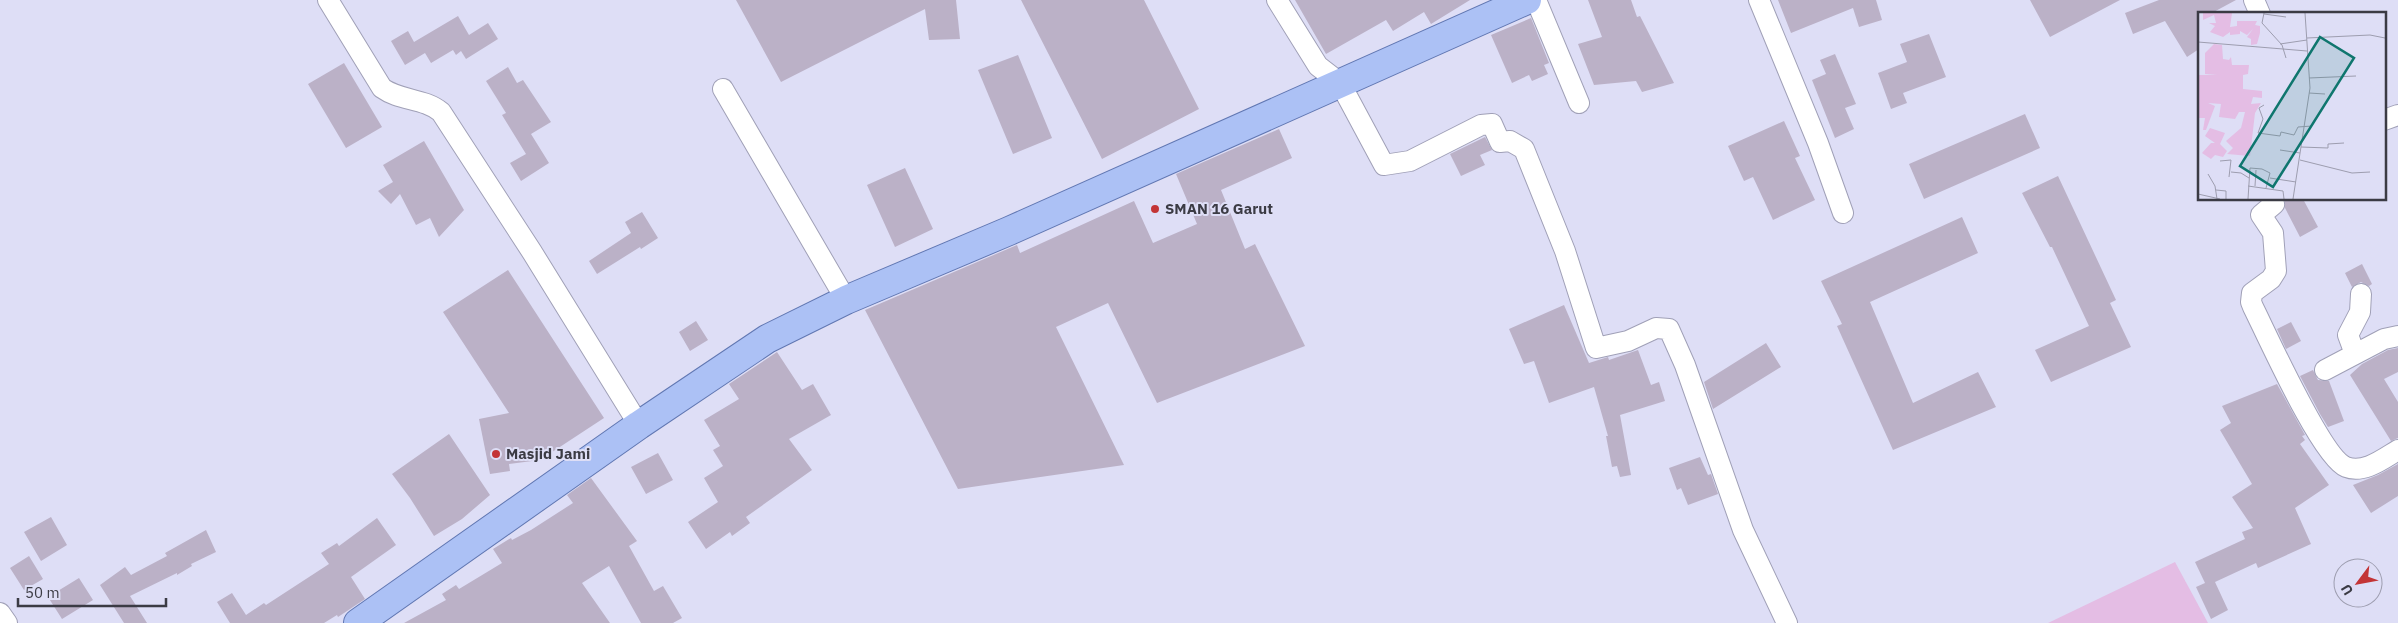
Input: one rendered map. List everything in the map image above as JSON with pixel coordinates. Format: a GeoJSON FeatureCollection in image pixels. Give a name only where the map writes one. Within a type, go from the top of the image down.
{"type":"FeatureCollection","features":[{"type":"Feature","properties":{"kind":"main road"},"geometry":{"type":"LineString","coordinates":[[358,623],[639,426],[767,339],[846,300],[1009,232],[1526,0]]}},
{"type":"Feature","properties":{"kind":"street"},"geometry":{"type":"LineString","coordinates":[[328,0],[382,88],[396,95],[429,104],[441,112],[532,252],[639,426]]}},
{"type":"Feature","properties":{"kind":"street"},"geometry":{"type":"LineString","coordinates":[[1277,0],[1318,66],[1340,83],[1384,165],[1410,161],[1482,125],[1492,124],[1500,142],[1510,141],[1524,149],[1565,251],[1596,348],[1628,341],[1656,328],[1669,329],[1685,365],[1743,530],[1787,623]]}},
{"type":"Feature","properties":{"kind":"street"},"geometry":{"type":"LineString","coordinates":[[1536,0],[1579,103]]}},
{"type":"Feature","properties":{"kind":"street"},"geometry":{"type":"LineString","coordinates":[[1759,0],[1818,143],[1844,213]]}},
{"type":"Feature","properties":{"kind":"street"},"geometry":{"type":"LineString","coordinates":[[2254,0],[2259,12]]}},
{"type":"Feature","properties":{"kind":"street"},"geometry":{"type":"LineString","coordinates":[[723,89],[846,300]]}},
{"type":"Feature","properties":{"kind":"street"},"geometry":{"type":"LineString","coordinates":[[2386,119],[2398,114]]}},
{"type":"Feature","properties":{"kind":"street"},"geometry":{"type":"LineString","coordinates":[[2272,200],[2274,204],[2261,215],[2273,233],[2276,271],[2271,279],[2252,293],[2251,302],[2253,307],[2318,434],[2336,460],[2344,467],[2360,470],[2398,450]]}},
{"type":"Feature","properties":{"kind":"street"},"geometry":{"type":"LineString","coordinates":[[2355,354],[2348,335],[2360,312],[2361,294]]}},
{"type":"Feature","properties":{"kind":"street"},"geometry":{"type":"LineString","coordinates":[[2325,370],[2384,340],[2398,336]]}},
{"type":"Feature","properties":{"kind":"street"},"geometry":{"type":"LineString","coordinates":[[0,613],[7,623]]}},
{"type":"Feature","properties":{"kind":"shaded area"},"geometry":{"type":"Polygon","coordinates":[[[2175,562],[2208,623],[2048,623],[2175,562]]]}},
{"type":"Feature","properties":{"kind":"building"},"geometry":{"type":"Polygon","coordinates":[[[736,0],[956,0],[960,39],[929,40],[925,9],[781,82],[736,0]]]}},
{"type":"Feature","properties":{"kind":"building"},"geometry":{"type":"Polygon","coordinates":[[[1021,0],[1144,0],[1199,109],[1102,159],[1021,0]]]}},
{"type":"Feature","properties":{"kind":"building"},"geometry":{"type":"Polygon","coordinates":[[[1295,0],[1470,0],[1431,24],[1424,12],[1393,31],[1386,20],[1326,54],[1295,0]]]}},
{"type":"Feature","properties":{"kind":"building"},"geometry":{"type":"Polygon","coordinates":[[[1588,0],[1631,0],[1637,17],[1640,16],[1674,83],[1642,92],[1636,81],[1594,85],[1578,44],[1602,37],[1588,0]]]}},
{"type":"Feature","properties":{"kind":"building"},"geometry":{"type":"Polygon","coordinates":[[[1778,0],[1876,0],[1882,20],[1859,27],[1853,8],[1791,33],[1778,0]]]}},
{"type":"Feature","properties":{"kind":"building"},"geometry":{"type":"Polygon","coordinates":[[[2030,0],[2120,0],[2050,37],[2030,0]]]}},
{"type":"Feature","properties":{"kind":"building"},"geometry":{"type":"Polygon","coordinates":[[[2159,0],[2236,0],[2214,12],[2198,12],[2198,50],[2187,57],[2165,21],[2133,34],[2125,13],[2159,0]]]}},
{"type":"Feature","properties":{"kind":"building"},"geometry":{"type":"Polygon","coordinates":[[[458,16],[469,35],[488,23],[498,39],[466,59],[461,51],[456,55],[453,50],[431,63],[425,53],[405,65],[391,41],[408,31],[414,42],[458,16]]]}},
{"type":"Feature","properties":{"kind":"building"},"geometry":{"type":"Polygon","coordinates":[[[1531,18],[1549,63],[1544,65],[1548,74],[1532,81],[1529,75],[1512,83],[1491,35],[1531,18]]]}},
{"type":"Feature","properties":{"kind":"building"},"geometry":{"type":"Polygon","coordinates":[[[1929,34],[1946,77],[1903,93],[1907,103],[1891,109],[1878,73],[1907,62],[1900,44],[1929,34]]]}},
{"type":"Feature","properties":{"kind":"building"},"geometry":{"type":"Polygon","coordinates":[[[1835,54],[1856,104],[1845,108],[1854,129],[1835,138],[1812,80],[1826,74],[1820,60],[1835,54]]]}},
{"type":"Feature","properties":{"kind":"building"},"geometry":{"type":"Polygon","coordinates":[[[1018,55],[1052,138],[1013,154],[978,70],[1018,55]]]}},
{"type":"Feature","properties":{"kind":"building"},"geometry":{"type":"Polygon","coordinates":[[[344,63],[382,127],[346,148],[308,84],[344,63]]]}},
{"type":"Feature","properties":{"kind":"building"},"geometry":{"type":"Polygon","coordinates":[[[508,67],[517,83],[523,80],[551,122],[531,134],[549,163],[521,181],[510,163],[526,154],[502,115],[506,113],[486,81],[508,67]]]}},
{"type":"Feature","properties":{"kind":"building"},"geometry":{"type":"Polygon","coordinates":[[[2025,114],[2040,148],[1924,199],[1909,164],[2025,114]]]}},
{"type":"Feature","properties":{"kind":"building"},"geometry":{"type":"Polygon","coordinates":[[[1784,121],[1800,156],[1795,158],[1815,200],[1773,220],[1753,177],[1744,181],[1728,146],[1784,121]]]}},
{"type":"Feature","properties":{"kind":"building"},"geometry":{"type":"Polygon","coordinates":[[[1279,129],[1292,158],[1221,190],[1245,249],[1255,244],[1305,346],[1157,403],[1108,303],[1056,327],[1124,465],[958,489],[865,310],[1017,245],[1020,253],[1134,201],[1153,243],[1197,224],[1176,174],[1279,129]]]}},
{"type":"Feature","properties":{"kind":"building"},"geometry":{"type":"Polygon","coordinates":[[[1485,137],[1492,150],[1480,155],[1485,165],[1461,176],[1450,154],[1485,137]]]}},
{"type":"Feature","properties":{"kind":"building"},"geometry":{"type":"Polygon","coordinates":[[[424,141],[464,210],[439,237],[430,218],[416,225],[400,194],[391,204],[378,191],[393,182],[383,165],[424,141]]]}},
{"type":"Feature","properties":{"kind":"building"},"geometry":{"type":"Polygon","coordinates":[[[905,168],[933,229],[895,247],[867,185],[905,168]]]}},
{"type":"Feature","properties":{"kind":"building"},"geometry":{"type":"Polygon","coordinates":[[[2058,176],[2116,300],[2110,303],[2131,347],[2051,382],[2035,350],[2089,326],[2052,247],[2050,247],[2022,193],[2058,176]]]}},
{"type":"Feature","properties":{"kind":"building"},"geometry":{"type":"Polygon","coordinates":[[[2285,200],[2304,200],[2318,227],[2300,237],[2285,208],[2285,200]]]}},
{"type":"Feature","properties":{"kind":"building"},"geometry":{"type":"Polygon","coordinates":[[[642,212],[658,238],[597,274],[589,261],[631,233],[625,222],[642,212]]]}},
{"type":"Feature","properties":{"kind":"building"},"geometry":{"type":"Polygon","coordinates":[[[1962,217],[1978,253],[1870,302],[1913,403],[1978,372],[1996,407],[1893,450],[1837,326],[1842,324],[1821,281],[1962,217]]]}},
{"type":"Feature","properties":{"kind":"building"},"geometry":{"type":"Polygon","coordinates":[[[2362,264],[2372,284],[2369,286],[2361,282],[2352,287],[2345,273],[2362,264]]]}},
{"type":"Feature","properties":{"kind":"building"},"geometry":{"type":"Polygon","coordinates":[[[508,270],[604,418],[540,460],[509,464],[510,471],[490,474],[479,419],[509,413],[443,312],[508,270]]]}},
{"type":"Feature","properties":{"kind":"building"},"geometry":{"type":"Polygon","coordinates":[[[1564,305],[1589,363],[1608,357],[1609,360],[1638,350],[1651,385],[1659,382],[1665,401],[1620,415],[1631,475],[1620,477],[1617,466],[1612,467],[1606,436],[1608,436],[1594,387],[1549,403],[1534,361],[1524,364],[1509,329],[1564,305]]]}},
{"type":"Feature","properties":{"kind":"building"},"geometry":{"type":"Polygon","coordinates":[[[696,321],[708,340],[690,351],[679,332],[696,321]]]}},
{"type":"Feature","properties":{"kind":"building"},"geometry":{"type":"Polygon","coordinates":[[[2291,322],[2301,341],[2286,349],[2277,329],[2291,322]]]}},
{"type":"Feature","properties":{"kind":"building"},"geometry":{"type":"Polygon","coordinates":[[[1766,343],[1781,367],[1713,409],[1704,382],[1766,343]]]}},
{"type":"Feature","properties":{"kind":"building"},"geometry":{"type":"Polygon","coordinates":[[[2398,348],[2398,372],[2384,379],[2398,402],[2398,438],[2391,441],[2350,375],[2362,364],[2388,350],[2398,348]]]}},
{"type":"Feature","properties":{"kind":"building"},"geometry":{"type":"Polygon","coordinates":[[[777,352],[802,390],[813,384],[831,415],[789,439],[812,470],[746,517],[750,523],[732,536],[730,532],[706,549],[688,522],[718,502],[704,478],[723,466],[713,450],[720,446],[704,420],[739,399],[729,384],[777,352]]]}},
{"type":"Feature","properties":{"kind":"building"},"geometry":{"type":"Polygon","coordinates":[[[2313,370],[2318,380],[2329,381],[2344,421],[2328,427],[2320,414],[2300,376],[2313,370]]]}},
{"type":"Feature","properties":{"kind":"building"},"geometry":{"type":"Polygon","coordinates":[[[2277,384],[2305,435],[2302,436],[2305,440],[2300,444],[2329,485],[2295,508],[2311,544],[2258,568],[2256,563],[2215,582],[2228,610],[2211,619],[2196,587],[2205,583],[2195,562],[2245,539],[2242,532],[2253,528],[2232,497],[2252,484],[2220,430],[2231,423],[2222,406],[2277,384]]]}},
{"type":"Feature","properties":{"kind":"building"},"geometry":{"type":"Polygon","coordinates":[[[449,434],[490,495],[462,519],[434,536],[392,474],[449,434]]]}},
{"type":"Feature","properties":{"kind":"building"},"geometry":{"type":"Polygon","coordinates":[[[658,453],[673,480],[646,494],[631,467],[658,453]]]}},
{"type":"Feature","properties":{"kind":"building"},"geometry":{"type":"Polygon","coordinates":[[[1700,457],[1708,475],[1711,474],[1718,494],[1688,505],[1681,488],[1677,490],[1669,468],[1700,457]]]}},
{"type":"Feature","properties":{"kind":"building"},"geometry":{"type":"Polygon","coordinates":[[[2398,464],[2398,496],[2371,513],[2353,485],[2378,475],[2398,464]]]}},
{"type":"Feature","properties":{"kind":"building"},"geometry":{"type":"Polygon","coordinates":[[[591,478],[637,541],[629,546],[654,591],[663,586],[682,618],[673,623],[641,623],[609,566],[582,583],[610,623],[404,623],[446,600],[442,594],[456,585],[459,589],[502,563],[493,549],[511,538],[512,540],[531,530],[573,503],[567,495],[591,478]]]}},
{"type":"Feature","properties":{"kind":"building"},"geometry":{"type":"Polygon","coordinates":[[[51,517],[67,545],[41,561],[24,532],[51,517]]]}},
{"type":"Feature","properties":{"kind":"building"},"geometry":{"type":"Polygon","coordinates":[[[377,518],[396,545],[351,577],[365,599],[338,617],[337,615],[324,623],[230,623],[217,602],[232,593],[246,615],[264,603],[266,605],[329,564],[321,553],[337,543],[339,546],[377,518]]]}},
{"type":"Feature","properties":{"kind":"building"},"geometry":{"type":"Polygon","coordinates":[[[206,530],[216,552],[191,564],[192,566],[177,575],[177,573],[130,596],[147,623],[124,623],[100,585],[125,567],[131,575],[167,556],[165,553],[206,530]]]}},
{"type":"Feature","properties":{"kind":"building"},"geometry":{"type":"Polygon","coordinates":[[[29,556],[43,579],[24,590],[10,568],[29,556]]]}},
{"type":"Feature","properties":{"kind":"building"},"geometry":{"type":"Polygon","coordinates":[[[79,578],[93,600],[62,619],[48,597],[79,578]]]}},
{"type":"Feature","properties":{"kind":"place","name":"SMAN 16 Garut"},"geometry":{"type":"Point","coordinates":[1155,209]}},
{"type":"Feature","properties":{"kind":"place","name":"Masjid Jami"},"geometry":{"type":"Point","coordinates":[496,454]}}]}
